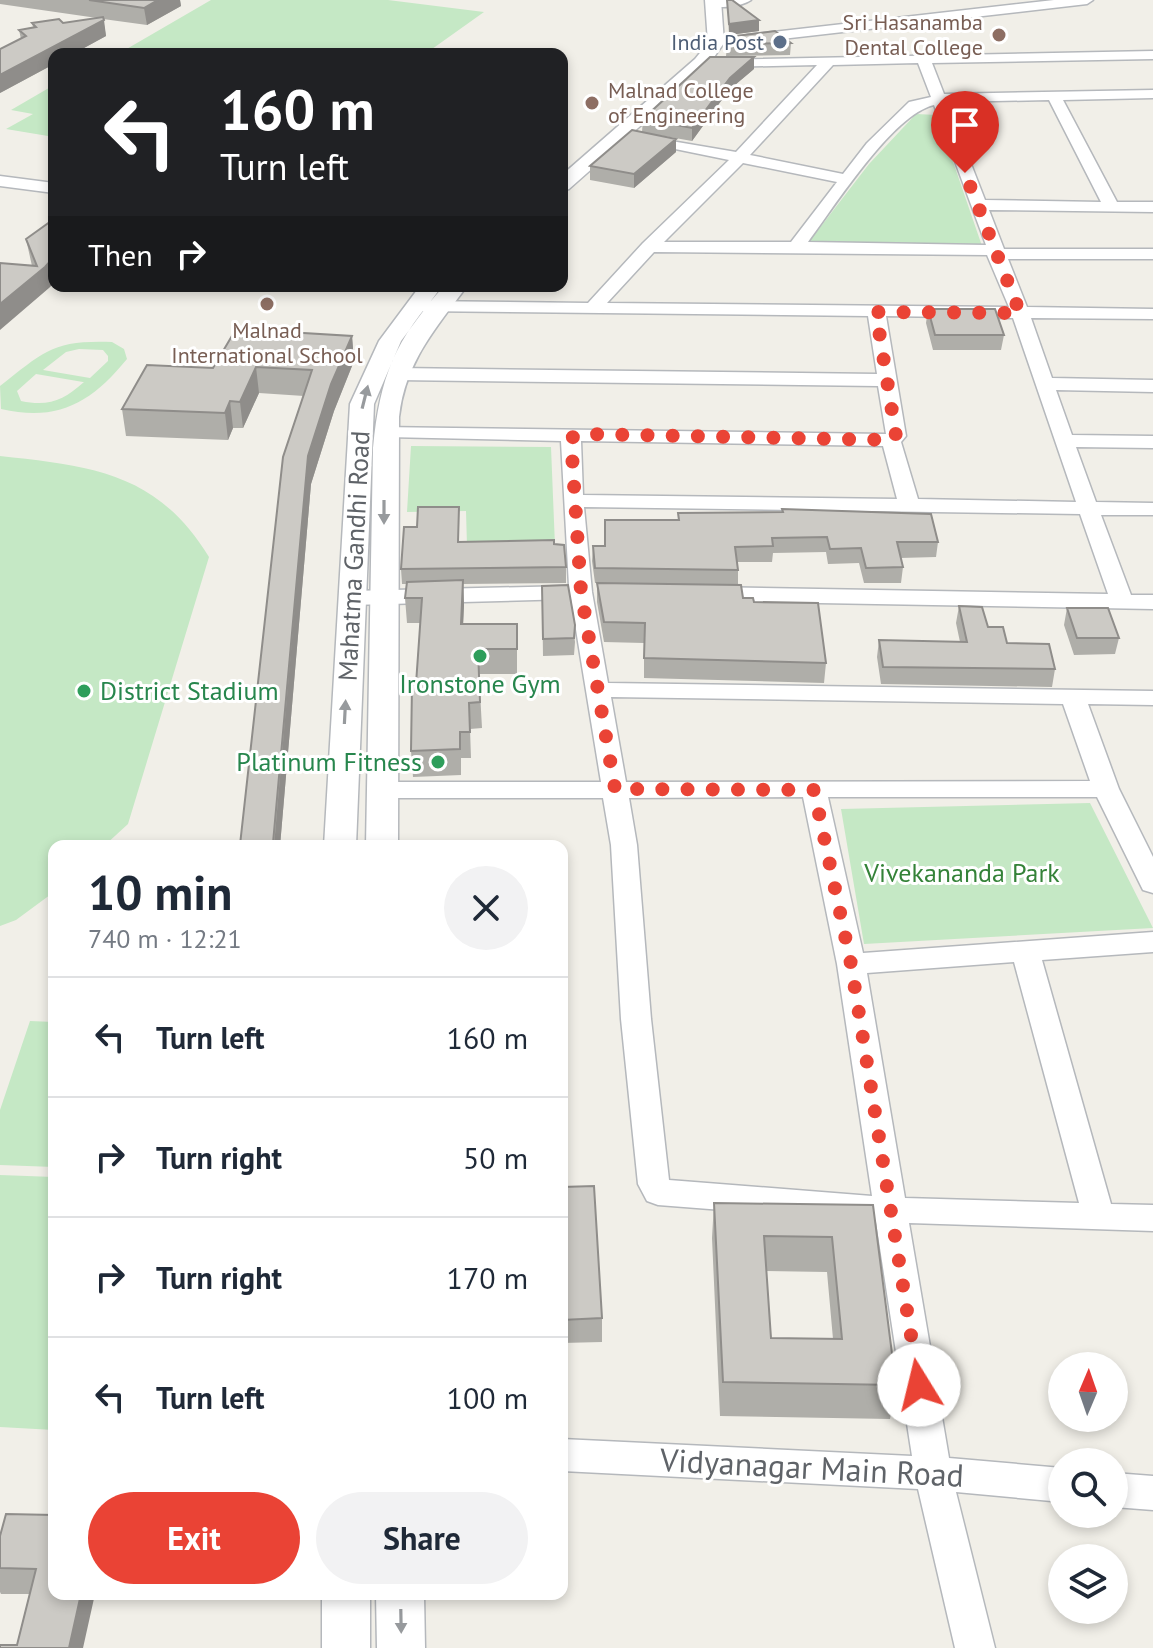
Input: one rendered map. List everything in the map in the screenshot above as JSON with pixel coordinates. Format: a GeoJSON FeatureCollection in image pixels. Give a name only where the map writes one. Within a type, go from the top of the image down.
{"type":"FeatureCollection","features":[{"type":"Feature","properties":{"kind":"street"},"geometry":{"type":"LineString","coordinates":[[568,180],[621,134],[688,68],[707,43],[702,6],[745,0]]}},
{"type":"Feature","properties":{"kind":"street"},"geometry":{"type":"LineString","coordinates":[[688,68],[690,57],[707,43],[1087,0]]}},
{"type":"Feature","properties":{"kind":"street"},"geometry":{"type":"LineString","coordinates":[[796,247],[872,146],[914,105],[938,99],[1054,96],[1135,83],[1153,55]]}},
{"type":"Feature","properties":{"kind":"street"},"geometry":{"type":"LineString","coordinates":[[568,160],[688,68],[924,61],[1135,83]]}},
{"type":"Feature","properties":{"kind":"street"},"geometry":{"type":"LineString","coordinates":[[924,61],[994,252],[1020,313],[1122,601]]}},
{"type":"Feature","properties":{"kind":"street"},"geometry":{"type":"LineString","coordinates":[[593,308],[828,62]]}},
{"type":"Feature","properties":{"kind":"street"},"geometry":{"type":"LineString","coordinates":[[1054,96],[1111,206]]}},
{"type":"Feature","properties":{"kind":"street"},"geometry":{"type":"LineString","coordinates":[[621,134],[846,179]]}},
{"type":"Feature","properties":{"kind":"street"},"geometry":{"type":"LineString","coordinates":[[0,181],[48,187]]}},
{"type":"Feature","properties":{"kind":"street"},"geometry":{"type":"LineString","coordinates":[[977,205],[1153,207]]}},
{"type":"Feature","properties":{"kind":"street"},"geometry":{"type":"LineString","coordinates":[[649,247],[1153,254]]}},
{"type":"Feature","properties":{"kind":"street"},"geometry":{"type":"LineString","coordinates":[[427,299],[593,308],[1153,314]]}},
{"type":"Feature","properties":{"kind":"street","name":"Mahatma Gandhi Road"},"geometry":{"type":"LineString","coordinates":[[382,840],[382,596],[387,431],[392,388],[427,299]]}},
{"type":"Feature","properties":{"kind":"street","name":"Mahatma Gandhi Road"},"geometry":{"type":"LineString","coordinates":[[340,840],[362,404],[375,365],[427,299]]}},
{"type":"Feature","properties":{"kind":"street"},"geometry":{"type":"LineString","coordinates":[[387,431],[891,440],[896,436],[876,312]]}},
{"type":"Feature","properties":{"kind":"street"},"geometry":{"type":"LineString","coordinates":[[398,374],[887,380]]}},
{"type":"Feature","properties":{"kind":"street"},"geometry":{"type":"LineString","coordinates":[[1043,384],[1153,386]]}},
{"type":"Feature","properties":{"kind":"street"},"geometry":{"type":"LineString","coordinates":[[575,435],[571,439],[573,501],[589,592],[598,690],[624,845],[636,1019],[654,1184],[658,1192],[890,1210],[1153,1218]]}},
{"type":"Feature","properties":{"kind":"street"},"geometry":{"type":"LineString","coordinates":[[891,440],[909,506]]}},
{"type":"Feature","properties":{"kind":"street"},"geometry":{"type":"LineString","coordinates":[[1064,441],[1153,442]]}},
{"type":"Feature","properties":{"kind":"street"},"geometry":{"type":"LineString","coordinates":[[573,501],[1153,509]]}},
{"type":"Feature","properties":{"kind":"street"},"geometry":{"type":"LineString","coordinates":[[351,598],[589,592]]}},
{"type":"Feature","properties":{"kind":"street"},"geometry":{"type":"LineString","coordinates":[[692,594],[1153,602]]}},
{"type":"Feature","properties":{"kind":"street"},"geometry":{"type":"LineString","coordinates":[[598,690],[1153,698]]}},
{"type":"Feature","properties":{"kind":"street"},"geometry":{"type":"LineString","coordinates":[[1073,697],[1106,789],[1153,884]]}},
{"type":"Feature","properties":{"kind":"street"},"geometry":{"type":"LineString","coordinates":[[381,790],[1106,789]]}},
{"type":"Feature","properties":{"kind":"street"},"geometry":{"type":"LineString","coordinates":[[814,790],[851,964],[933,1473],[975,1648]]}},
{"type":"Feature","properties":{"kind":"street"},"geometry":{"type":"LineString","coordinates":[[851,964],[1153,942]]}},
{"type":"Feature","properties":{"kind":"street"},"geometry":{"type":"LineString","coordinates":[[1025,950],[1098,1215]]}},
{"type":"Feature","properties":{"kind":"street","name":"Vidyanagar Main Road"},"geometry":{"type":"LineString","coordinates":[[568,1455],[933,1473],[1048,1484]]}},
{"type":"Feature","properties":{"kind":"street"},"geometry":{"type":"LineString","coordinates":[[1128,1491],[1153,1493]]}},
{"type":"Feature","properties":{"kind":"street"},"geometry":{"type":"LineString","coordinates":[[346,1600],[346,1648]]}},
{"type":"Feature","properties":{"kind":"street"},"geometry":{"type":"LineString","coordinates":[[400,1600],[401,1648]]}},
{"type":"Feature","properties":{"kind":"green space"},"geometry":{"type":"Polygon","coordinates":[[[211,0],[388,0],[484,12],[433,48],[128,48],[211,0]]]}},
{"type":"Feature","properties":{"kind":"green space"},"geometry":{"type":"Polygon","coordinates":[[[48,88],[48,136],[6,129],[33,114],[11,110],[48,88]]]}},
{"type":"Feature","properties":{"kind":"green space"},"geometry":{"type":"Polygon","coordinates":[[[916,114],[937,115],[982,246],[808,243],[869,164],[916,114]]]}},
{"type":"Feature","properties":{"kind":"green space"},"geometry":{"type":"Polygon","coordinates":[[[112,342],[124,349],[127,359],[86,398],[40,413],[1,409],[0,386],[28,364],[62,346],[112,342]],[[103,350],[66,352],[43,370],[90,378],[108,361],[103,350]],[[36,374],[17,391],[21,401],[40,403],[56,400],[84,382],[83,382],[36,374]]]}},
{"type":"Feature","properties":{"kind":"green space"},"geometry":{"type":"Polygon","coordinates":[[[411,446],[551,447],[555,546],[467,546],[466,511],[407,512],[411,446]]]}},
{"type":"Feature","properties":{"kind":"green space","name":"District Stadium"},"geometry":{"type":"Polygon","coordinates":[[[0,456],[92,470],[144,490],[189,529],[209,557],[128,824],[111,840],[48,840],[48,896],[16,920],[0,926],[0,456]]]}},
{"type":"Feature","properties":{"kind":"green space","name":"Vivekananda Park"},"geometry":{"type":"Polygon","coordinates":[[[1090,803],[1153,928],[864,944],[841,809],[1090,803]]]}},
{"type":"Feature","properties":{"kind":"green space"},"geometry":{"type":"Polygon","coordinates":[[[30,1021],[48,1022],[48,1167],[0,1165],[0,1110],[30,1021]]]}},
{"type":"Feature","properties":{"kind":"green space"},"geometry":{"type":"Polygon","coordinates":[[[0,1175],[48,1177],[48,1430],[0,1427],[0,1175]]]}},
{"type":"Feature","properties":{"kind":"building"},"geometry":{"type":"Polygon","coordinates":[[[89,0],[158,0],[144,8],[89,0]]]}},
{"type":"Feature","properties":{"kind":"building"},"geometry":{"type":"Polygon","coordinates":[[[727,0],[732,0],[759,20],[729,24],[727,0]]]}},
{"type":"Feature","properties":{"kind":"building"},"geometry":{"type":"Polygon","coordinates":[[[103,17],[104,20],[0,75],[0,49],[26,36],[19,30],[36,27],[32,23],[59,19],[63,23],[103,17]]]}},
{"type":"Feature","properties":{"kind":"building"},"geometry":{"type":"Polygon","coordinates":[[[775,31],[791,43],[727,44],[728,37],[775,31]]]}},
{"type":"Feature","properties":{"kind":"building"},"geometry":{"type":"Polygon","coordinates":[[[710,57],[754,57],[730,78],[692,128],[643,119],[710,57]]]}},
{"type":"Feature","properties":{"kind":"building"},"geometry":{"type":"Polygon","coordinates":[[[632,130],[676,139],[634,174],[590,166],[632,130]]]}},
{"type":"Feature","properties":{"kind":"building"},"geometry":{"type":"Polygon","coordinates":[[[48,223],[48,264],[0,304],[0,263],[37,266],[26,239],[48,223]]]}},
{"type":"Feature","properties":{"kind":"building"},"geometry":{"type":"Polygon","coordinates":[[[928,309],[995,309],[1004,335],[935,335],[928,309]]]}},
{"type":"Feature","properties":{"kind":"building"},"geometry":{"type":"Polygon","coordinates":[[[236,329],[352,336],[331,384],[308,456],[273,840],[241,840],[283,457],[312,370],[256,367],[240,402],[230,401],[225,413],[122,409],[147,365],[213,368],[236,329]]]}},
{"type":"Feature","properties":{"kind":"building"},"geometry":{"type":"Polygon","coordinates":[[[418,507],[459,507],[458,542],[554,540],[554,544],[564,545],[566,567],[401,569],[404,527],[417,527],[418,507]]]}},
{"type":"Feature","properties":{"kind":"building"},"geometry":{"type":"Polygon","coordinates":[[[782,509],[931,514],[938,542],[897,542],[903,567],[866,568],[861,548],[830,549],[827,537],[772,538],[773,546],[735,547],[738,570],[595,568],[593,546],[605,546],[605,520],[679,520],[678,513],[783,512],[782,509]]]}},
{"type":"Feature","properties":{"kind":"building"},"geometry":{"type":"Polygon","coordinates":[[[463,580],[461,624],[517,624],[517,649],[478,649],[480,702],[469,703],[470,732],[460,732],[460,749],[411,751],[412,685],[416,684],[422,598],[405,598],[407,582],[463,580]]]}},
{"type":"Feature","properties":{"kind":"building"},"geometry":{"type":"Polygon","coordinates":[[[597,583],[741,585],[743,598],[753,598],[754,602],[818,603],[826,663],[644,658],[645,623],[604,622],[597,583]]]}},
{"type":"Feature","properties":{"kind":"building"},"geometry":{"type":"Polygon","coordinates":[[[568,585],[575,625],[574,638],[543,639],[542,586],[568,585]]]}},
{"type":"Feature","properties":{"kind":"building"},"geometry":{"type":"Polygon","coordinates":[[[959,606],[982,607],[988,627],[1003,627],[1007,643],[1049,644],[1055,669],[883,667],[879,640],[967,642],[959,606]]]}},
{"type":"Feature","properties":{"kind":"building"},"geometry":{"type":"Polygon","coordinates":[[[1067,608],[1108,608],[1119,638],[1077,638],[1067,608]]]}},
{"type":"Feature","properties":{"kind":"building"},"geometry":{"type":"Polygon","coordinates":[[[594,1186],[602,1318],[568,1320],[568,1187],[594,1186]]]}},
{"type":"Feature","properties":{"kind":"building"},"geometry":{"type":"Polygon","coordinates":[[[714,1203],[873,1205],[896,1385],[723,1382],[714,1203]],[[764,1236],[771,1338],[842,1339],[832,1237],[764,1236]]]}},
{"type":"Feature","properties":{"kind":"building"},"geometry":{"type":"Polygon","coordinates":[[[6,1514],[48,1515],[48,1600],[80,1600],[69,1648],[0,1648],[0,1645],[17,1645],[36,1569],[0,1568],[0,1536],[6,1514]]]}},
{"type":"Feature","properties":{"kind":"place","name":"Sri Hasanamba Dental College"},"geometry":{"type":"Point","coordinates":[999,35]}},
{"type":"Feature","properties":{"kind":"place","name":"India Post"},"geometry":{"type":"Point","coordinates":[780,42]}},
{"type":"Feature","properties":{"kind":"place","name":"Malnad College of Engineering"},"geometry":{"type":"Point","coordinates":[592,103]}},
{"type":"Feature","properties":{"kind":"place","name":"Malnad International School"},"geometry":{"type":"Point","coordinates":[267,304]}},
{"type":"Feature","properties":{"kind":"place","name":"Ironstone Gym"},"geometry":{"type":"Point","coordinates":[480,656]}},
{"type":"Feature","properties":{"kind":"place","name":"District Stadium"},"geometry":{"type":"Point","coordinates":[84,691]}},
{"type":"Feature","properties":{"kind":"place","name":"Platinum Fitness"},"geometry":{"type":"Point","coordinates":[438,762]}},
{"type":"Feature","properties":{"kind":"route"},"geometry":{"type":"LineString","coordinates":[[919,1385],[851,964],[814,790],[615,789],[581,592],[571,439],[575,435],[585,434],[891,440],[896,436],[876,312],[1020,313],[965,173]]}}]}
